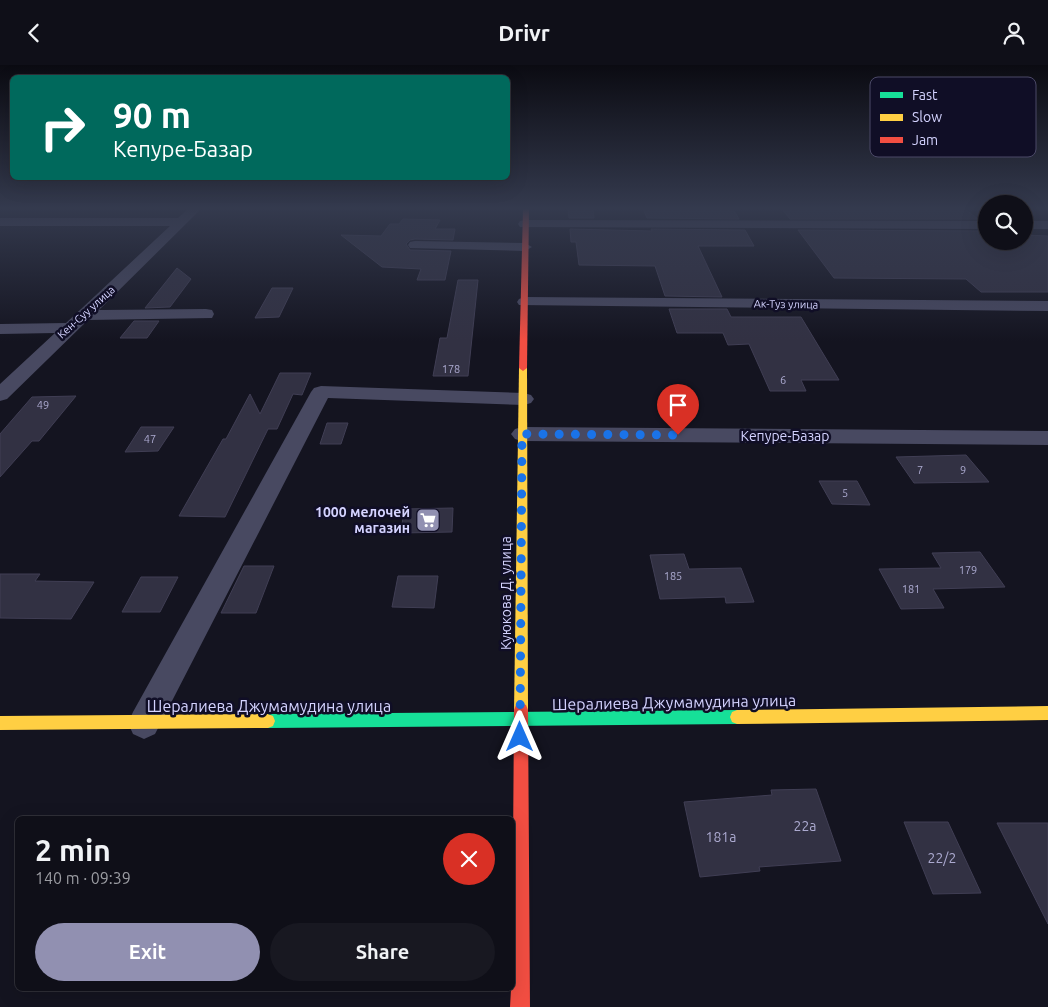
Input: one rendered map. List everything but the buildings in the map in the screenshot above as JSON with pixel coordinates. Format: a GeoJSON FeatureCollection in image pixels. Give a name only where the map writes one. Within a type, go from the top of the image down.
{"type":"FeatureCollection","features":[{"type":"Feature","properties":{"kind":"street","name":"Кен-Суу улица"},"geometry":{"type":"LineString","coordinates":[[0,395],[68,328],[85,315],[149,253]]}},
{"type":"Feature","properties":{"kind":"street","name":"Куюкова Д. улица"},"geometry":{"type":"LineString","coordinates":[[520,1007],[520,721],[524,253]]}},
{"type":"Feature","properties":{"kind":"street","name":"Ак-Туз улица"},"geometry":{"type":"LineString","coordinates":[[525,302],[1048,306]]}},
{"type":"Feature","properties":{"kind":"street"},"geometry":{"type":"LineString","coordinates":[[85,315],[206,315]]}},
{"type":"Feature","properties":{"kind":"street"},"geometry":{"type":"LineString","coordinates":[[0,329],[68,328]]}},
{"type":"Feature","properties":{"kind":"street"},"geometry":{"type":"LineString","coordinates":[[144,723],[321,392],[524,399]]}},
{"type":"Feature","properties":{"kind":"street","name":"Кепуре-Базар"},"geometry":{"type":"LineString","coordinates":[[522,434],[1048,438]]}},
{"type":"Feature","properties":{"kind":"street","name":"Шералиева Джумамудина улица"},"geometry":{"type":"LineString","coordinates":[[0,723],[520,721],[1048,713]]}},
{"type":"Feature","properties":{"kind":"traffic: fast"},"geometry":{"type":"LineString","coordinates":[[268,721],[737,717]]}},
{"type":"Feature","properties":{"kind":"traffic: slow"},"geometry":{"type":"LineString","coordinates":[[521,710],[523,368]]}},
{"type":"Feature","properties":{"kind":"traffic: slow"},"geometry":{"type":"LineString","coordinates":[[737,717],[1048,713]]}},
{"type":"Feature","properties":{"kind":"traffic: slow"},"geometry":{"type":"LineString","coordinates":[[0,723],[268,721]]}},
{"type":"Feature","properties":{"kind":"traffic: jam"},"geometry":{"type":"LineString","coordinates":[[523,368],[525,253]]}},
{"type":"Feature","properties":{"kind":"traffic: jam"},"geometry":{"type":"LineString","coordinates":[[520,1007],[521,710]]}},
{"type":"Feature","properties":{"kind":"place","name":"1000 мелочей магазин"},"geometry":{"type":"Point","coordinates":[428,520]}},
{"type":"Feature","properties":{"kind":"route"},"geometry":{"type":"LineString","coordinates":[[520,737],[522,434],[678,435]]}}]}
